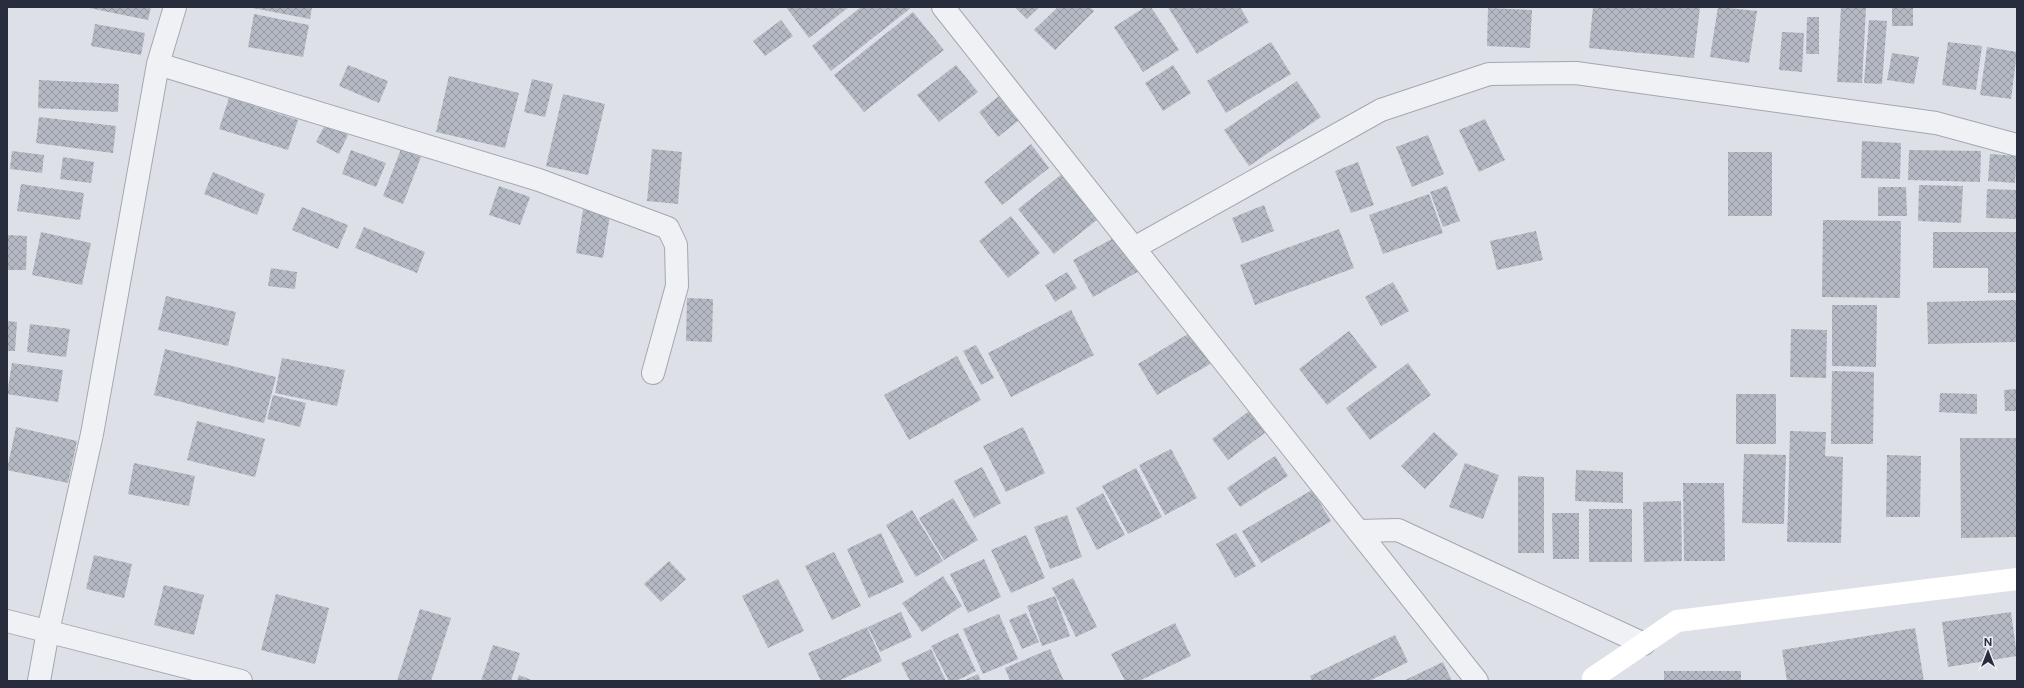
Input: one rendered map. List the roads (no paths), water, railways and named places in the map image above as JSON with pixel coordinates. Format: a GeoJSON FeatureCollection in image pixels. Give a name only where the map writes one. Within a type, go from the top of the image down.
{"type":"FeatureCollection","features":[{"type":"Feature","properties":{"kind":"main road"},"geometry":{"type":"LineString","coordinates":[[1594,681],[1593,678],[1677,621],[2017,579]]}},
{"type":"Feature","properties":{"kind":"street"},"geometry":{"type":"LineString","coordinates":[[39,681],[48,630],[92,434],[158,64],[175,7]]}},
{"type":"Feature","properties":{"kind":"street"},"geometry":{"type":"LineString","coordinates":[[943,7],[1477,681]]}},
{"type":"Feature","properties":{"kind":"street"},"geometry":{"type":"LineString","coordinates":[[158,64],[539,180],[668,228],[676,245],[677,286],[652,373]]}},
{"type":"Feature","properties":{"kind":"street"},"geometry":{"type":"LineString","coordinates":[[1134,248],[1381,110],[1489,74],[1576,73],[1936,123],[2017,145]]}},
{"type":"Feature","properties":{"kind":"street"},"geometry":{"type":"LineString","coordinates":[[1358,531],[1398,530],[1644,644]]}},
{"type":"Feature","properties":{"kind":"street"},"geometry":{"type":"LineString","coordinates":[[7,620],[241,681]]}}]}
